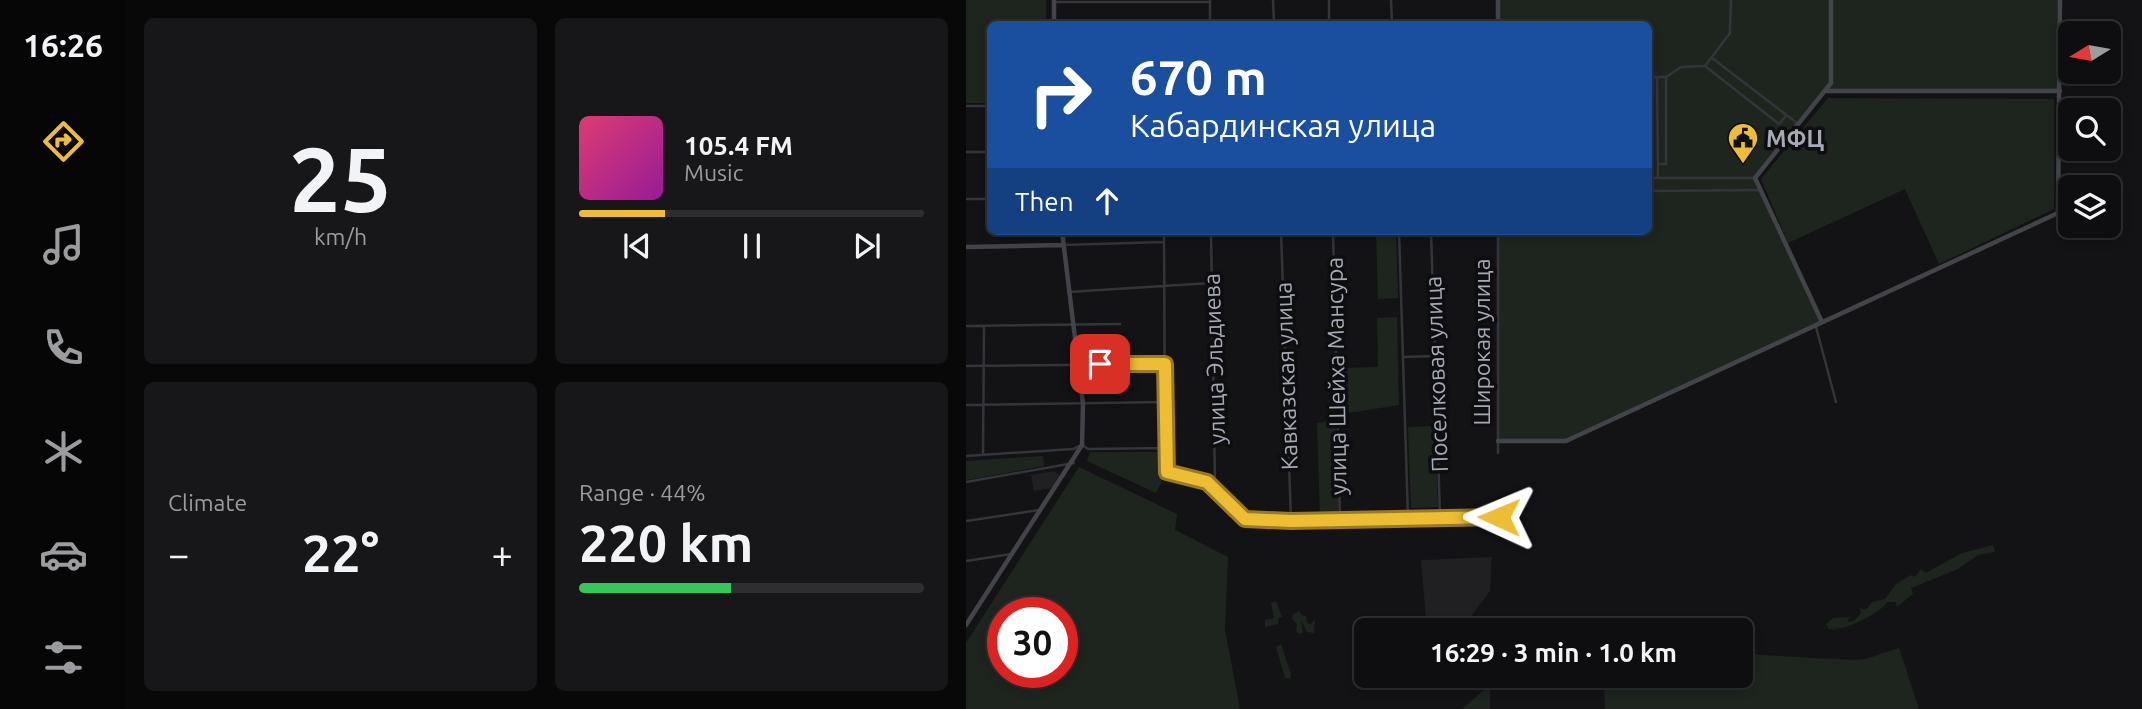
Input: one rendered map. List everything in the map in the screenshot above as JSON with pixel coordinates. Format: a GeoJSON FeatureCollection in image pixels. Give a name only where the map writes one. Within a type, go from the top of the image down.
{"type":"FeatureCollection","features":[{"type":"Feature","properties":{"kind":"street"},"geometry":{"type":"LineString","coordinates":[[1273,0],[1274,21]]}},
{"type":"Feature","properties":{"kind":"street"},"geometry":{"type":"LineString","coordinates":[[1329,0],[1329,21]]}},
{"type":"Feature","properties":{"kind":"street"},"geometry":{"type":"LineString","coordinates":[[1391,0],[1392,21]]}},
{"type":"Feature","properties":{"kind":"street"},"geometry":{"type":"LineString","coordinates":[[1498,0],[1499,21]]}},
{"type":"Feature","properties":{"kind":"street"},"geometry":{"type":"LineString","coordinates":[[1705,66],[1730,33],[1731,0]]}},
{"type":"Feature","properties":{"kind":"street"},"geometry":{"type":"LineString","coordinates":[[1831,0],[1831,83],[1834,91]]}},
{"type":"Feature","properties":{"kind":"street"},"geometry":{"type":"LineString","coordinates":[[1498,441],[1566,441],[2058,213],[2060,0]]}},
{"type":"Feature","properties":{"kind":"street"},"geometry":{"type":"LineString","coordinates":[[1054,21],[1054,1],[1210,1],[1210,21]]}},
{"type":"Feature","properties":{"kind":"street"},"geometry":{"type":"LineString","coordinates":[[1712,58],[1797,124]]}},
{"type":"Feature","properties":{"kind":"street"},"geometry":{"type":"LineString","coordinates":[[1652,77],[1666,77],[1681,67],[1705,66],[1779,124],[1786,115]]}},
{"type":"Feature","properties":{"kind":"street"},"geometry":{"type":"LineString","coordinates":[[1657,77],[1658,178]]}},
{"type":"Feature","properties":{"kind":"street"},"geometry":{"type":"LineString","coordinates":[[1658,164],[1666,164],[1666,77]]}},
{"type":"Feature","properties":{"kind":"street"},"geometry":{"type":"LineString","coordinates":[[1755,178],[1831,83]]}},
{"type":"Feature","properties":{"kind":"street"},"geometry":{"type":"LineString","coordinates":[[1825,91],[2060,91]]}},
{"type":"Feature","properties":{"kind":"street"},"geometry":{"type":"LineString","coordinates":[[966,106],[987,106]]}},
{"type":"Feature","properties":{"kind":"street"},"geometry":{"type":"LineString","coordinates":[[966,152],[987,152]]}},
{"type":"Feature","properties":{"kind":"street"},"geometry":{"type":"LineString","coordinates":[[1652,178],[1755,178]]}},
{"type":"Feature","properties":{"kind":"street"},"geometry":{"type":"LineString","coordinates":[[1755,178],[1822,322]]}},
{"type":"Feature","properties":{"kind":"street"},"geometry":{"type":"LineString","coordinates":[[1652,191],[1761,190]]}},
{"type":"Feature","properties":{"kind":"street"},"geometry":{"type":"LineString","coordinates":[[966,199],[987,199]]}},
{"type":"Feature","properties":{"kind":"street"},"geometry":{"type":"LineString","coordinates":[[966,625],[1074,463],[1082,445],[1083,404],[1062,235]]}},
{"type":"Feature","properties":{"kind":"street"},"geometry":{"type":"LineString","coordinates":[[1164,235],[1167,473],[1196,478],[1215,487],[1245,519],[1291,521],[1440,516],[1499,517]]}},
{"type":"Feature","properties":{"kind":"street","name":"улица Эльдиева"},"geometry":{"type":"LineString","coordinates":[[1211,235],[1215,487]]}},
{"type":"Feature","properties":{"kind":"street","name":"Кавказская улица"},"geometry":{"type":"LineString","coordinates":[[1281,235],[1291,521]]}},
{"type":"Feature","properties":{"kind":"street","name":"улица Шейха Мансура"},"geometry":{"type":"LineString","coordinates":[[1333,235],[1340,520]]}},
{"type":"Feature","properties":{"kind":"street"},"geometry":{"type":"LineString","coordinates":[[1399,235],[1408,518]]}},
{"type":"Feature","properties":{"kind":"street","name":"Поселковая улица"},"geometry":{"type":"LineString","coordinates":[[1431,235],[1440,516]]}},
{"type":"Feature","properties":{"kind":"street","name":"Широкая улица"},"geometry":{"type":"LineString","coordinates":[[1498,235],[1498,453]]}},
{"type":"Feature","properties":{"kind":"street"},"geometry":{"type":"LineString","coordinates":[[966,247],[1164,242]]}},
{"type":"Feature","properties":{"kind":"street"},"geometry":{"type":"LineString","coordinates":[[1068,292],[1211,283]]}},
{"type":"Feature","properties":{"kind":"street"},"geometry":{"type":"LineString","coordinates":[[966,326],[1120,324]]}},
{"type":"Feature","properties":{"kind":"street"},"geometry":{"type":"LineString","coordinates":[[1815,325],[1836,402]]}},
{"type":"Feature","properties":{"kind":"street"},"geometry":{"type":"LineString","coordinates":[[983,455],[984,326]]}},
{"type":"Feature","properties":{"kind":"street"},"geometry":{"type":"LineString","coordinates":[[1403,357],[1435,356]]}},
{"type":"Feature","properties":{"kind":"street"},"geometry":{"type":"LineString","coordinates":[[966,366],[1165,364]]}},
{"type":"Feature","properties":{"kind":"street"},"geometry":{"type":"LineString","coordinates":[[966,405],[1165,402]]}},
{"type":"Feature","properties":{"kind":"street"},"geometry":{"type":"LineString","coordinates":[[1082,445],[1088,449],[1166,449]]}},
{"type":"Feature","properties":{"kind":"street"},"geometry":{"type":"LineString","coordinates":[[966,456],[1073,449],[1082,445]]}},
{"type":"Feature","properties":{"kind":"street"},"geometry":{"type":"LineString","coordinates":[[966,482],[1074,463]]}},
{"type":"Feature","properties":{"kind":"street"},"geometry":{"type":"LineString","coordinates":[[966,521],[1043,509]]}},
{"type":"Feature","properties":{"kind":"street"},"geometry":{"type":"LineString","coordinates":[[966,561],[1014,554]]}},
{"type":"Feature","properties":{"kind":"shaded area"},"geometry":{"type":"Polygon","coordinates":[[[966,0],[1046,0],[1046,21],[987,21],[987,103],[966,103],[966,0]]]}},
{"type":"Feature","properties":{"kind":"shaded area"},"geometry":{"type":"Polygon","coordinates":[[[1498,0],[2060,0],[2060,91],[1825,91],[1756,178],[1822,322],[1566,441],[1498,441],[1498,235],[1652,235],[1652,21],[1498,21],[1498,0]]]}},
{"type":"Feature","properties":{"kind":"shaded area"},"geometry":{"type":"Polygon","coordinates":[[[1828,98],[2054,99],[2054,209],[1939,264],[1905,189],[1788,243],[1761,179],[1828,98]]]}},
{"type":"Feature","properties":{"kind":"shaded area"},"geometry":{"type":"Polygon","coordinates":[[[1376,235],[1396,235],[1398,298],[1378,299],[1376,235]]]}},
{"type":"Feature","properties":{"kind":"shaded area"},"geometry":{"type":"Polygon","coordinates":[[[1397,317],[1399,405],[1342,414],[1340,368],[1378,367],[1377,318],[1397,317]]]}},
{"type":"Feature","properties":{"kind":"shaded area"},"geometry":{"type":"Polygon","coordinates":[[[1121,341],[1122,354],[1117,354],[1118,361],[1084,363],[1082,345],[1121,341]]]}},
{"type":"Feature","properties":{"kind":"shaded area"},"geometry":{"type":"Polygon","coordinates":[[[1336,420],[1339,517],[1320,518],[1317,423],[1336,420]]]}},
{"type":"Feature","properties":{"kind":"shaded area"},"geometry":{"type":"Polygon","coordinates":[[[1435,426],[1438,507],[1411,508],[1408,427],[1435,426]]]}},
{"type":"Feature","properties":{"kind":"shaded area"},"geometry":{"type":"Polygon","coordinates":[[[1090,452],[1162,452],[1162,481],[1156,493],[1087,461],[1090,452]]]}},
{"type":"Feature","properties":{"kind":"shaded area"},"geometry":{"type":"Polygon","coordinates":[[[1043,456],[1044,466],[966,480],[966,461],[1043,456]]]}},
{"type":"Feature","properties":{"kind":"shaded area"},"geometry":{"type":"Polygon","coordinates":[[[1079,467],[1177,514],[1175,530],[1228,557],[1225,630],[1240,709],[966,709],[966,643],[987,610],[987,688],[1078,688],[1078,597],[996,597],[1079,467]]]}},
{"type":"Feature","properties":{"kind":"shaded area"},"geometry":{"type":"Polygon","coordinates":[[[1054,471],[1059,475],[1052,488],[1034,491],[1031,475],[1054,471]]]}},
{"type":"Feature","properties":{"kind":"shaded area"},"geometry":{"type":"Polygon","coordinates":[[[1993,545],[1995,552],[1978,555],[1958,569],[1911,588],[1913,594],[1897,607],[1896,602],[1887,602],[1869,617],[1843,628],[1829,629],[1826,624],[1833,618],[1849,617],[1848,622],[1854,621],[1861,613],[1860,608],[1866,610],[1872,602],[1885,599],[1896,584],[1911,575],[1915,577],[1921,569],[1926,573],[1962,553],[1993,545]]]}},
{"type":"Feature","properties":{"kind":"shaded area"},"geometry":{"type":"Polygon","coordinates":[[[1492,557],[1490,591],[1470,618],[1426,618],[1421,560],[1492,557]]]}},
{"type":"Feature","properties":{"kind":"shaded area"},"geometry":{"type":"Polygon","coordinates":[[[1276,601],[1282,617],[1279,617],[1278,624],[1265,627],[1265,620],[1274,618],[1271,603],[1276,601]]]}},
{"type":"Feature","properties":{"kind":"shaded area"},"geometry":{"type":"Polygon","coordinates":[[[1300,611],[1301,615],[1306,616],[1307,623],[1311,624],[1315,619],[1314,633],[1307,632],[1301,620],[1303,633],[1296,631],[1297,624],[1292,619],[1293,614],[1300,611]]]}},
{"type":"Feature","properties":{"kind":"shaded area"},"geometry":{"type":"Polygon","coordinates":[[[1281,644],[1291,674],[1290,679],[1285,678],[1276,647],[1281,644]]]}},
{"type":"Feature","properties":{"kind":"shaded area"},"geometry":{"type":"Polygon","coordinates":[[[1899,648],[1919,709],[1605,709],[1604,688],[1753,688],[1753,655],[1866,659],[1899,648]]]}},
{"type":"Feature","properties":{"kind":"shaded area"},"geometry":{"type":"Polygon","coordinates":[[[1486,688],[1490,688],[1490,709],[1462,709],[1486,688]]]}},
{"type":"Feature","properties":{"kind":"place","name":"МФЦ"},"geometry":{"type":"Point","coordinates":[1743,165]}},
{"type":"Feature","properties":{"kind":"route"},"geometry":{"type":"LineString","coordinates":[[1100,364],[1165,364],[1167,473],[1207,482],[1245,519],[1291,521],[1440,516],[1499,517]]}}]}
